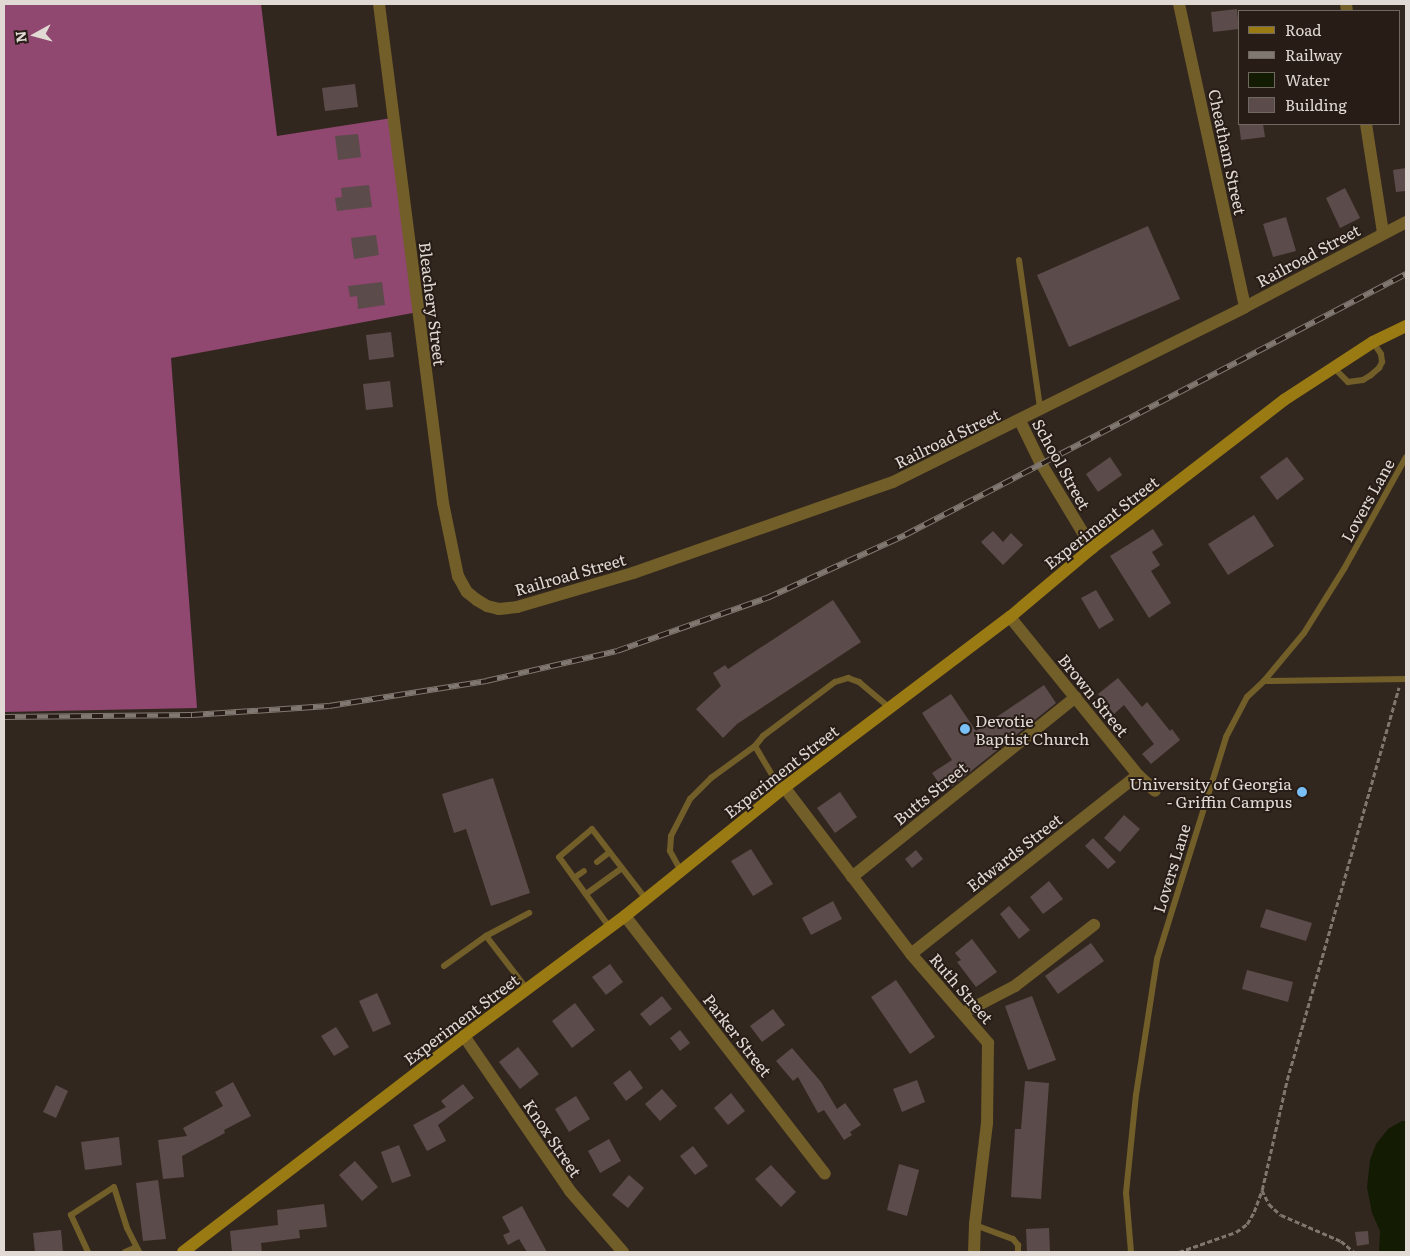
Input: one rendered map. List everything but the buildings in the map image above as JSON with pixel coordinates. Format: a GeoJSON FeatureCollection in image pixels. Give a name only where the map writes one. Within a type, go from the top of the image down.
{"type":"FeatureCollection","features":[{"type":"Feature","properties":{"kind":"main road","name":"Experiment Street"},"geometry":{"type":"LineString","coordinates":[[183,1252],[464,1036],[610,928],[783,789],[1010,617],[1092,548],[1284,400],[1373,342],[1406,326]]}},
{"type":"Feature","properties":{"kind":"street","name":"Bleachery Street"},"geometry":{"type":"LineString","coordinates":[[379,4],[443,504],[458,576],[467,592],[477,600]]}},
{"type":"Feature","properties":{"kind":"street","name":"Cheatham Street"},"geometry":{"type":"LineString","coordinates":[[1179,4],[1245,307]]}},
{"type":"Feature","properties":{"kind":"street"},"geometry":{"type":"LineString","coordinates":[[1366,125],[1383,234]]}},
{"type":"Feature","properties":{"kind":"street","name":"Railroad Street"},"geometry":{"type":"LineString","coordinates":[[477,600],[487,606],[499,609],[517,607],[633,573],[892,482],[1020,421],[1040,408],[1245,307],[1406,222]]}},
{"type":"Feature","properties":{"kind":"street","name":"School Street"},"geometry":{"type":"LineString","coordinates":[[1020,421],[1039,460],[1092,548]]}},
{"type":"Feature","properties":{"kind":"street","name":"Brown Street"},"geometry":{"type":"LineString","coordinates":[[1010,617],[1138,775],[1155,791]]}},
{"type":"Feature","properties":{"kind":"street","name":"Butts Street"},"geometry":{"type":"LineString","coordinates":[[852,877],[1076,698]]}},
{"type":"Feature","properties":{"kind":"street","name":"Edwards Street"},"geometry":{"type":"LineString","coordinates":[[910,954],[1138,775]]}},
{"type":"Feature","properties":{"kind":"street","name":"Ruth Street"},"geometry":{"type":"LineString","coordinates":[[783,789],[910,954],[963,1012],[988,1043],[988,1123],[975,1226],[974,1252]]}},
{"type":"Feature","properties":{"kind":"street","name":"Parker Street"},"geometry":{"type":"LineString","coordinates":[[625,916],[825,1174]]}},
{"type":"Feature","properties":{"kind":"street"},"geometry":{"type":"LineString","coordinates":[[963,1012],[1016,986],[1094,925]]}},
{"type":"Feature","properties":{"kind":"street","name":"Knox Street"},"geometry":{"type":"LineString","coordinates":[[464,1036],[570,1191],[623,1252]]}},
{"type":"Feature","properties":{"kind":"lane"},"geometry":{"type":"LineString","coordinates":[[1018,260],[1040,408]]}},
{"type":"Feature","properties":{"kind":"lane"},"geometry":{"type":"LineString","coordinates":[[1334,368],[1348,382],[1363,380],[1371,375],[1379,368],[1382,362],[1381,354],[1373,342]]}},
{"type":"Feature","properties":{"kind":"lane","name":"Lovers Lane"},"geometry":{"type":"LineString","coordinates":[[1131,1252],[1126,1192],[1136,1095],[1157,959],[1226,737],[1246,697],[1264,681],[1304,633],[1344,569],[1406,457]]}},
{"type":"Feature","properties":{"kind":"lane"},"geometry":{"type":"LineString","coordinates":[[681,871],[670,851],[671,836],[690,799],[711,778],[755,746],[763,736],[835,682],[848,678],[859,682],[890,708]]}},
{"type":"Feature","properties":{"kind":"lane"},"geometry":{"type":"LineString","coordinates":[[1264,681],[1404,679]]}},
{"type":"Feature","properties":{"kind":"lane"},"geometry":{"type":"LineString","coordinates":[[755,746],[783,789]]}},
{"type":"Feature","properties":{"kind":"lane"},"geometry":{"type":"LineString","coordinates":[[610,928],[560,857],[592,829],[646,899]]}},
{"type":"Feature","properties":{"kind":"lane"},"geometry":{"type":"LineString","coordinates":[[597,862],[610,852]]}},
{"type":"Feature","properties":{"kind":"lane"},"geometry":{"type":"LineString","coordinates":[[586,894],[622,868]]}},
{"type":"Feature","properties":{"kind":"lane"},"geometry":{"type":"LineString","coordinates":[[574,878],[584,871]]}},
{"type":"Feature","properties":{"kind":"lane"},"geometry":{"type":"LineString","coordinates":[[444,966],[486,936],[529,913]]}},
{"type":"Feature","properties":{"kind":"lane"},"geometry":{"type":"LineString","coordinates":[[486,936],[527,989]]}},
{"type":"Feature","properties":{"kind":"lane"},"geometry":{"type":"LineString","coordinates":[[88,1252],[71,1215],[114,1187],[137,1250],[125,1252]]}},
{"type":"Feature","properties":{"kind":"lane"},"geometry":{"type":"LineString","coordinates":[[975,1226],[1013,1238],[1018,1245],[1018,1252]]}},
{"type":"Feature","properties":{"kind":"path"},"geometry":{"type":"LineString","coordinates":[[1179,1252],[1236,1232],[1246,1224],[1254,1212],[1262,1190],[1287,1080],[1404,679]]}},
{"type":"Feature","properties":{"kind":"path"},"geometry":{"type":"LineString","coordinates":[[1262,1190],[1269,1204],[1281,1215],[1341,1241],[1354,1252]]}},
{"type":"Feature","properties":{"kind":"shaded area"},"geometry":{"type":"Polygon","coordinates":[[[4,4],[261,4],[277,136],[392,118],[418,312],[171,358],[197,708],[4,712],[4,4]]]}},
{"type":"Feature","properties":{"kind":"water"},"geometry":{"type":"Polygon","coordinates":[[[1402,1121],[1406,1121],[1406,1252],[1379,1252],[1380,1231],[1372,1213],[1367,1187],[1370,1160],[1376,1144],[1388,1129],[1402,1121]]]}},
{"type":"Feature","properties":{"kind":"railway"},"geometry":{"type":"LineString","coordinates":[[4,717],[192,715],[329,706],[486,681],[617,651],[767,598],[905,535],[1406,274]]}},
{"type":"Feature","properties":{"kind":"place","name":"Devotie Baptist Church"},"geometry":{"type":"Point","coordinates":[965,729]}},
{"type":"Feature","properties":{"kind":"place","name":"University of Georgia - Griffin Campus"},"geometry":{"type":"Point","coordinates":[1302,792]}}]}
